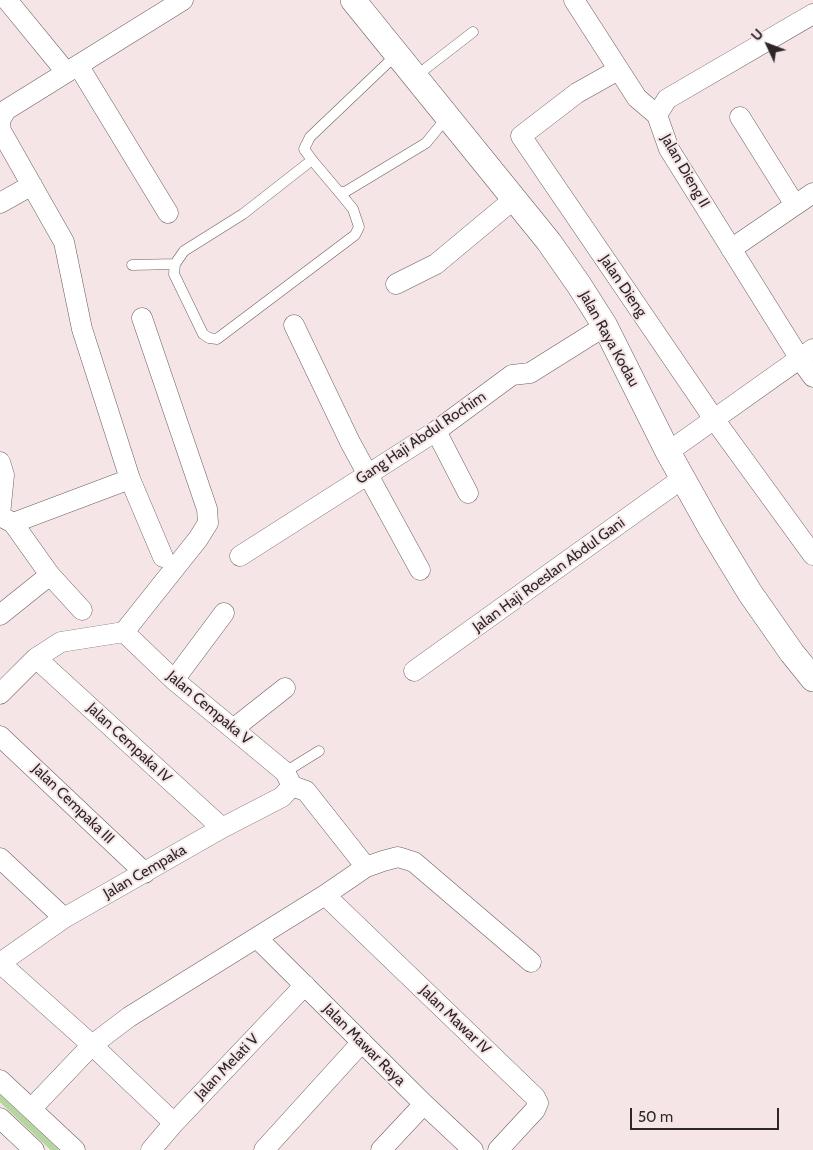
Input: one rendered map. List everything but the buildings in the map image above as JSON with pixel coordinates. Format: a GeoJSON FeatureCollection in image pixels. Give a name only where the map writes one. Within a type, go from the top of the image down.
{"type":"FeatureCollection","features":[{"type":"Feature","properties":{"kind":"street"},"geometry":{"type":"LineString","coordinates":[[6,0],[72,69],[168,213]]}},
{"type":"Feature","properties":{"kind":"street"},"geometry":{"type":"LineString","coordinates":[[0,120],[6,110],[183,0]]}},
{"type":"Feature","properties":{"kind":"street","name":"Jalan Raya Kodau"},"geometry":{"type":"LineString","coordinates":[[353,0],[549,242],[605,326],[668,452],[711,529],[750,593],[813,679]]}},
{"type":"Feature","properties":{"kind":"street"},"geometry":{"type":"LineString","coordinates":[[574,0],[637,98],[657,115]]}},
{"type":"Feature","properties":{"kind":"street","name":"Jalan Dieng II"},"geometry":{"type":"LineString","coordinates":[[813,14],[667,99],[657,115],[669,149],[731,249],[806,354],[813,376]]}},
{"type":"Feature","properties":{"kind":"street","name":"Jalan Dieng"},"geometry":{"type":"LineString","coordinates":[[618,70],[577,93],[521,136],[714,419],[813,555]]}},
{"type":"Feature","properties":{"kind":"street"},"geometry":{"type":"LineString","coordinates":[[740,117],[795,206]]}},
{"type":"Feature","properties":{"kind":"street"},"geometry":{"type":"LineString","coordinates":[[0,124],[1,131],[64,242],[82,329],[130,479],[162,556]]}},
{"type":"Feature","properties":{"kind":"street"},"geometry":{"type":"LineString","coordinates":[[0,203],[32,185]]}},
{"type":"Feature","properties":{"kind":"street"},"geometry":{"type":"LineString","coordinates":[[731,249],[813,193]]}},
{"type":"Feature","properties":{"kind":"street"},"geometry":{"type":"LineString","coordinates":[[396,284],[436,264],[514,199]]}},
{"type":"Feature","properties":{"kind":"street"},"geometry":{"type":"LineString","coordinates":[[0,694],[36,658],[61,642],[124,632],[198,539],[208,523],[207,509],[142,318]]}},
{"type":"Feature","properties":{"kind":"street"},"geometry":{"type":"LineString","coordinates":[[294,325],[350,442],[420,570]]}},
{"type":"Feature","properties":{"kind":"street","name":"Gang Haji Abdul Rochim"},"geometry":{"type":"LineString","coordinates":[[240,556],[436,431],[512,375],[530,373],[605,326]]}},
{"type":"Feature","properties":{"kind":"street"},"geometry":{"type":"LineString","coordinates":[[668,452],[806,354]]}},
{"type":"Feature","properties":{"kind":"street"},"geometry":{"type":"LineString","coordinates":[[436,431],[468,493]]}},
{"type":"Feature","properties":{"kind":"street"},"geometry":{"type":"LineString","coordinates":[[0,462],[4,475],[4,518],[50,575],[82,610]]}},
{"type":"Feature","properties":{"kind":"street","name":"Jalan Haji Roeslan Abdul Gani"},"geometry":{"type":"LineString","coordinates":[[414,671],[683,478]]}},
{"type":"Feature","properties":{"kind":"street"},"geometry":{"type":"LineString","coordinates":[[4,518],[130,479]]}},
{"type":"Feature","properties":{"kind":"street"},"geometry":{"type":"LineString","coordinates":[[0,615],[50,575]]}},
{"type":"Feature","properties":{"kind":"street"},"geometry":{"type":"LineString","coordinates":[[174,680],[224,613]]}},
{"type":"Feature","properties":{"kind":"street","name":"Jalan Cempaka V"},"geometry":{"type":"LineString","coordinates":[[124,632],[174,680],[233,729],[288,779],[306,790],[366,867]]}},
{"type":"Feature","properties":{"kind":"street","name":"Jalan Cempaka IV"},"geometry":{"type":"LineString","coordinates":[[36,658],[222,828]]}},
{"type":"Feature","properties":{"kind":"street"},"geometry":{"type":"LineString","coordinates":[[233,729],[285,688]]}},
{"type":"Feature","properties":{"kind":"street","name":"Jalan Cempaka III"},"geometry":{"type":"LineString","coordinates":[[4,746],[145,873]]}},
{"type":"Feature","properties":{"kind":"street","name":"Jalan Cempaka"},"geometry":{"type":"LineString","coordinates":[[0,963],[64,918],[282,796],[288,779]]}},
{"type":"Feature","properties":{"kind":"street"},"geometry":{"type":"LineString","coordinates":[[31,1109],[92,1045],[129,1017],[325,895],[366,867],[398,857],[414,862],[531,962]]}},
{"type":"Feature","properties":{"kind":"street"},"geometry":{"type":"LineString","coordinates":[[0,858],[64,918]]}},
{"type":"Feature","properties":{"kind":"street","name":"Jalan Mawar IV"},"geometry":{"type":"LineString","coordinates":[[325,895],[535,1097],[538,1103],[535,1110],[498,1150]]}},
{"type":"Feature","properties":{"kind":"street","name":"Jalan Mawar Raya"},"geometry":{"type":"LineString","coordinates":[[257,938],[424,1104],[474,1150]]}},
{"type":"Feature","properties":{"kind":"street"},"geometry":{"type":"LineString","coordinates":[[0,963],[92,1045],[174,1123]]}},
{"type":"Feature","properties":{"kind":"street","name":"Jalan Melati V"},"geometry":{"type":"LineString","coordinates":[[151,1150],[174,1123],[305,985]]}},
{"type":"Feature","properties":{"kind":"street"},"geometry":{"type":"LineString","coordinates":[[264,1150],[362,1042]]}},
{"type":"Feature","properties":{"kind":"street"},"geometry":{"type":"LineString","coordinates":[[0,1080],[75,1150]]}},
{"type":"Feature","properties":{"kind":"street"},"geometry":{"type":"LineString","coordinates":[[381,1150],[424,1104]]}},
{"type":"Feature","properties":{"kind":"street"},"geometry":{"type":"LineString","coordinates":[[0,1118],[34,1150]]}},
{"type":"Feature","properties":{"kind":"lane"},"geometry":{"type":"LineString","coordinates":[[416,76],[473,32]]}},
{"type":"Feature","properties":{"kind":"lane"},"geometry":{"type":"LineString","coordinates":[[312,160],[243,214],[184,251],[175,264],[174,274],[203,334],[209,338],[217,339],[355,235],[359,227],[353,209],[304,148],[310,137],[397,54]]}},
{"type":"Feature","properties":{"kind":"lane"},"geometry":{"type":"LineString","coordinates":[[339,192],[346,192],[426,143],[448,116]]}},
{"type":"Feature","properties":{"kind":"lane"},"geometry":{"type":"LineString","coordinates":[[132,265],[175,264]]}},
{"type":"Feature","properties":{"kind":"lane"},"geometry":{"type":"LineString","coordinates":[[288,779],[319,751]]}},
{"type":"Feature","properties":{"kind":"waterway"},"geometry":{"type":"LineString","coordinates":[[0,1098],[55,1150]]}}]}
